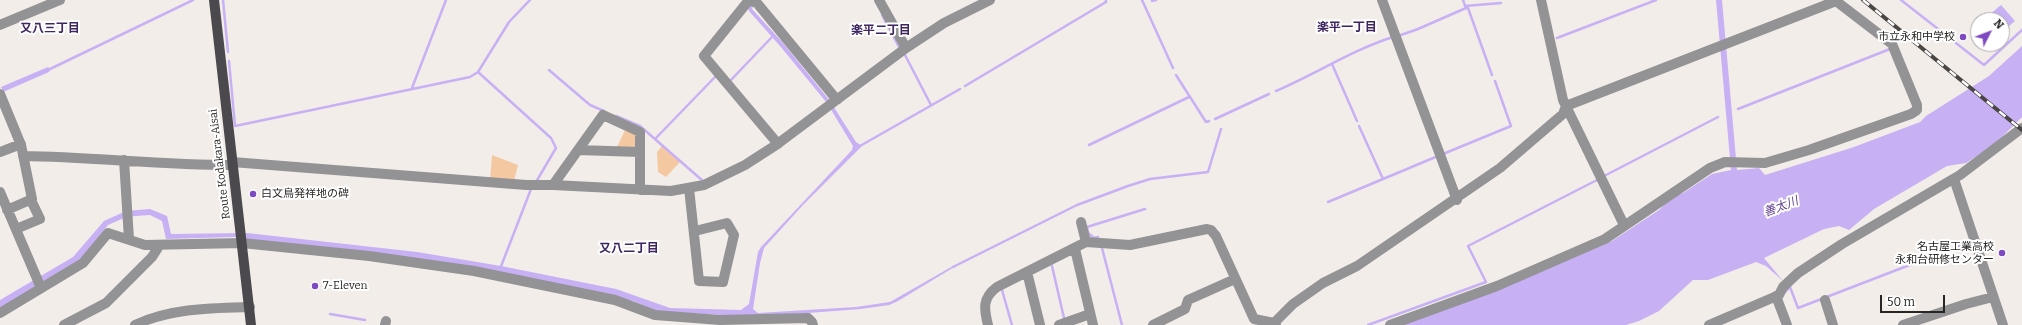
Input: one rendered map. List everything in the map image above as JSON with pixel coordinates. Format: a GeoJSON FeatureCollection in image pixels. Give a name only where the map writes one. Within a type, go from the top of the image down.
{"type":"FeatureCollection","features":[{"type":"Feature","properties":{"kind":"main road","name":"Route Kodakara-Aisai"},"geometry":{"type":"LineString","coordinates":[[214,0],[252,325]]}},
{"type":"Feature","properties":{"kind":"street"},"geometry":{"type":"LineString","coordinates":[[0,25],[60,0]]}},
{"type":"Feature","properties":{"kind":"street"},"geometry":{"type":"LineString","coordinates":[[879,0],[906,48]]}},
{"type":"Feature","properties":{"kind":"street"},"geometry":{"type":"LineString","coordinates":[[23,156],[83,157],[192,165],[232,163],[526,185],[672,191],[704,185],[717,180],[745,165],[778,144],[906,48],[944,23],[990,0]]}},
{"type":"Feature","properties":{"kind":"street"},"geometry":{"type":"LineString","coordinates":[[1382,0],[1457,200]]}},
{"type":"Feature","properties":{"kind":"street"},"geometry":{"type":"LineString","coordinates":[[1541,0],[1563,100],[1624,225]]}},
{"type":"Feature","properties":{"kind":"street"},"geometry":{"type":"LineString","coordinates":[[778,144],[704,56],[754,1],[833,103]]}},
{"type":"Feature","properties":{"kind":"street"},"geometry":{"type":"LineString","coordinates":[[988,325],[984,306],[988,293],[1086,242],[1130,245],[1207,229],[1211,230],[1216,236],[1254,318],[1275,324],[1293,304],[1323,283],[1357,266],[1457,200],[1500,168],[1530,144],[1562,114],[1566,106],[1730,44],[1835,1],[1892,44],[1917,105],[1917,110],[1911,114],[1765,163],[1733,163],[1710,168],[1605,239],[1504,283],[1390,325]]}},
{"type":"Feature","properties":{"kind":"street"},"geometry":{"type":"LineString","coordinates":[[0,94],[20,144],[31,200],[40,219],[16,229]]}},
{"type":"Feature","properties":{"kind":"street"},"geometry":{"type":"LineString","coordinates":[[552,185],[603,115],[640,132],[640,190]]}},
{"type":"Feature","properties":{"kind":"street"},"geometry":{"type":"LineString","coordinates":[[1709,325],[1776,296],[1783,287],[1804,269],[1842,244],[1954,179],[1982,160],[2022,128]]}},
{"type":"Feature","properties":{"kind":"street"},"geometry":{"type":"LineString","coordinates":[[0,152],[20,144]]}},
{"type":"Feature","properties":{"kind":"street"},"geometry":{"type":"LineString","coordinates":[[578,150],[640,152]]}},
{"type":"Feature","properties":{"kind":"street"},"geometry":{"type":"LineString","coordinates":[[124,160],[129,239]]}},
{"type":"Feature","properties":{"kind":"street"},"geometry":{"type":"LineString","coordinates":[[1954,179],[2003,325]]}},
{"type":"Feature","properties":{"kind":"street"},"geometry":{"type":"LineString","coordinates":[[689,188],[695,230],[699,281],[724,282],[734,235],[727,223],[695,230]]}},
{"type":"Feature","properties":{"kind":"street"},"geometry":{"type":"LineString","coordinates":[[0,192],[39,283]]}},
{"type":"Feature","properties":{"kind":"street"},"geometry":{"type":"LineString","coordinates":[[7,210],[31,200]]}},
{"type":"Feature","properties":{"kind":"street"},"geometry":{"type":"LineString","coordinates":[[1081,222],[1086,242]]}},
{"type":"Feature","properties":{"kind":"street"},"geometry":{"type":"LineString","coordinates":[[0,313],[39,283],[83,263],[108,233],[145,245],[159,246],[241,238],[474,270],[615,300],[655,315],[720,322],[808,318],[813,325]]}},
{"type":"Feature","properties":{"kind":"street"},"geometry":{"type":"LineString","coordinates":[[64,325],[77,322],[106,303],[152,257],[159,246]]}},
{"type":"Feature","properties":{"kind":"street"},"geometry":{"type":"LineString","coordinates":[[1075,249],[1093,325]]}},
{"type":"Feature","properties":{"kind":"street"},"geometry":{"type":"LineString","coordinates":[[1027,272],[1040,325]]}},
{"type":"Feature","properties":{"kind":"street"},"geometry":{"type":"LineString","coordinates":[[1153,325],[1185,309],[1188,300],[1235,279]]}},
{"type":"Feature","properties":{"kind":"street"},"geometry":{"type":"LineString","coordinates":[[1776,296],[1787,325]]}},
{"type":"Feature","properties":{"kind":"street"},"geometry":{"type":"LineString","coordinates":[[1903,325],[1966,304],[1993,297]]}},
{"type":"Feature","properties":{"kind":"street"},"geometry":{"type":"LineString","coordinates":[[1825,300],[1833,325]]}},
{"type":"Feature","properties":{"kind":"street"},"geometry":{"type":"LineString","coordinates":[[135,325],[196,308],[250,307]]}},
{"type":"Feature","properties":{"kind":"street"},"geometry":{"type":"LineString","coordinates":[[1059,325],[1090,314]]}},
{"type":"Feature","properties":{"kind":"shaded area"},"geometry":{"type":"Polygon","coordinates":[[[626,128],[638,134],[638,150],[616,149],[626,128]]]}},
{"type":"Feature","properties":{"kind":"shaded area"},"geometry":{"type":"Polygon","coordinates":[[[662,146],[680,162],[666,177],[658,172],[657,152],[662,146]]]}},
{"type":"Feature","properties":{"kind":"shaded area"},"geometry":{"type":"Polygon","coordinates":[[[492,155],[518,165],[514,181],[490,180],[492,155]]]}},
{"type":"Feature","properties":{"kind":"water"},"geometry":{"type":"Polygon","coordinates":[[[755,0],[752,9],[784,44],[830,101],[856,142],[862,146],[803,205],[764,248],[760,263],[753,309],[758,313],[856,307],[890,302],[953,266],[956,266],[889,305],[861,309],[754,317],[655,311],[633,301],[235,237],[166,239],[162,221],[150,215],[124,218],[108,225],[80,260],[0,308],[0,300],[73,257],[104,221],[126,211],[150,209],[167,216],[171,234],[247,233],[417,252],[501,266],[616,289],[670,308],[741,310],[749,304],[758,252],[761,247],[852,150],[853,146],[827,103],[749,11],[748,8],[755,0]]]}},
{"type":"Feature","properties":{"kind":"water","name":"善太川"},"geometry":{"type":"Polygon","coordinates":[[[1716,0],[1722,0],[1737,170],[1759,168],[1765,175],[1854,147],[1920,122],[1926,116],[1989,76],[2022,46],[2022,117],[1993,146],[1966,163],[1947,166],[1874,209],[1849,230],[1839,226],[1824,229],[1764,258],[1783,281],[1766,266],[1756,262],[1708,280],[1693,280],[1659,311],[1639,321],[1626,325],[1402,325],[1505,287],[1612,241],[1659,210],[1672,197],[1683,193],[1712,174],[1731,170],[1716,0]]]}},
{"type":"Feature","properties":{"kind":"water"},"geometry":{"type":"Polygon","coordinates":[[[2001,5],[2007,12],[1993,12],[2001,5]]]}},
{"type":"Feature","properties":{"kind":"water"},"geometry":{"type":"Polygon","coordinates":[[[2010,15],[2015,21],[2010,25],[2010,15]]]}},
{"type":"Feature","properties":{"kind":"water"},"geometry":{"type":"Polygon","coordinates":[[[48,67],[50,69],[49,72],[3,92],[1,87],[48,67]]]}},
{"type":"Feature","properties":{"kind":"waterway"},"geometry":{"type":"LineString","coordinates":[[48,70],[193,0]]}},
{"type":"Feature","properties":{"kind":"waterway"},"geometry":{"type":"LineString","coordinates":[[223,0],[228,52]]}},
{"type":"Feature","properties":{"kind":"waterway"},"geometry":{"type":"LineString","coordinates":[[412,88],[446,0]]}},
{"type":"Feature","properties":{"kind":"waterway"},"geometry":{"type":"LineString","coordinates":[[229,61],[235,126],[470,77],[478,72],[509,22],[530,0]]}},
{"type":"Feature","properties":{"kind":"waterway"},"geometry":{"type":"LineString","coordinates":[[965,86],[1106,2],[1106,0]]}},
{"type":"Feature","properties":{"kind":"waterway"},"geometry":{"type":"LineString","coordinates":[[1142,0],[1173,68]]}},
{"type":"Feature","properties":{"kind":"waterway"},"geometry":{"type":"LineString","coordinates":[[1152,1],[1156,0]]}},
{"type":"Feature","properties":{"kind":"waterway"},"geometry":{"type":"LineString","coordinates":[[1463,0],[1466,8],[1468,8],[1492,75]]}},
{"type":"Feature","properties":{"kind":"waterway"},"geometry":{"type":"LineString","coordinates":[[1557,38],[1656,0]]}},
{"type":"Feature","properties":{"kind":"waterway"},"geometry":{"type":"LineString","coordinates":[[1901,0],[1984,65],[2022,30]]}},
{"type":"Feature","properties":{"kind":"waterway"},"geometry":{"type":"LineString","coordinates":[[1465,6],[1501,3]]}},
{"type":"Feature","properties":{"kind":"waterway"},"geometry":{"type":"LineString","coordinates":[[1398,36],[1466,8]]}},
{"type":"Feature","properties":{"kind":"waterway"},"geometry":{"type":"LineString","coordinates":[[882,15],[899,47]]}},
{"type":"Feature","properties":{"kind":"waterway"},"geometry":{"type":"LineString","coordinates":[[730,81],[772,37]]}},
{"type":"Feature","properties":{"kind":"waterway"},"geometry":{"type":"LineString","coordinates":[[1276,91],[1349,55],[1393,37]]}},
{"type":"Feature","properties":{"kind":"waterway"},"geometry":{"type":"LineString","coordinates":[[1738,109],[1890,49]]}},
{"type":"Feature","properties":{"kind":"waterway"},"geometry":{"type":"LineString","coordinates":[[905,55],[931,105]]}},
{"type":"Feature","properties":{"kind":"waterway"},"geometry":{"type":"LineString","coordinates":[[1332,64],[1357,121]]}},
{"type":"Feature","properties":{"kind":"waterway"},"geometry":{"type":"LineString","coordinates":[[549,70],[590,105],[604,111]]}},
{"type":"Feature","properties":{"kind":"waterway"},"geometry":{"type":"LineString","coordinates":[[478,72],[551,138],[556,148],[536,182]]}},
{"type":"Feature","properties":{"kind":"waterway"},"geometry":{"type":"LineString","coordinates":[[1176,75],[1206,122],[1209,121]]}},
{"type":"Feature","properties":{"kind":"waterway"},"geometry":{"type":"LineString","coordinates":[[655,139],[715,77]]}},
{"type":"Feature","properties":{"kind":"waterway"},"geometry":{"type":"LineString","coordinates":[[1443,154],[1511,126],[1495,81]]}},
{"type":"Feature","properties":{"kind":"waterway"},"geometry":{"type":"LineString","coordinates":[[860,146],[960,89]]}},
{"type":"Feature","properties":{"kind":"waterway"},"geometry":{"type":"LineString","coordinates":[[1215,119],[1269,94]]}},
{"type":"Feature","properties":{"kind":"waterway"},"geometry":{"type":"LineString","coordinates":[[1089,145],[1189,97]]}},
{"type":"Feature","properties":{"kind":"waterway"},"geometry":{"type":"LineString","coordinates":[[616,116],[640,126],[703,181]]}},
{"type":"Feature","properties":{"kind":"waterway"},"geometry":{"type":"LineString","coordinates":[[1606,175],[1718,117]]}},
{"type":"Feature","properties":{"kind":"waterway"},"geometry":{"type":"LineString","coordinates":[[1359,126],[1383,179]]}},
{"type":"Feature","properties":{"kind":"waterway"},"geometry":{"type":"LineString","coordinates":[[953,267],[1077,205],[1150,179],[1208,172],[1221,129]]}},
{"type":"Feature","properties":{"kind":"waterway"},"geometry":{"type":"LineString","coordinates":[[1328,202],[1438,156]]}},
{"type":"Feature","properties":{"kind":"waterway"},"geometry":{"type":"LineString","coordinates":[[1368,325],[1486,282],[1468,246],[1597,180]]}},
{"type":"Feature","properties":{"kind":"waterway"},"geometry":{"type":"LineString","coordinates":[[500,269],[531,189]]}},
{"type":"Feature","properties":{"kind":"waterway"},"geometry":{"type":"LineString","coordinates":[[1098,237],[1094,238],[1088,233],[1087,227],[1145,209]]}},
{"type":"Feature","properties":{"kind":"waterway"},"geometry":{"type":"LineString","coordinates":[[1784,293],[1790,287],[1798,308],[1972,241]]}},
{"type":"Feature","properties":{"kind":"waterway"},"geometry":{"type":"LineString","coordinates":[[1102,248],[1122,325]]}},
{"type":"Feature","properties":{"kind":"waterway"},"geometry":{"type":"LineString","coordinates":[[1052,266],[1064,318]]}},
{"type":"Feature","properties":{"kind":"waterway"},"geometry":{"type":"LineString","coordinates":[[1002,290],[1012,325]]}},
{"type":"Feature","properties":{"kind":"waterway"},"geometry":{"type":"LineString","coordinates":[[330,314],[365,320]]}},
{"type":"Feature","properties":{"kind":"railway"},"geometry":{"type":"LineString","coordinates":[[1863,0],[2022,130]]}},
{"type":"Feature","properties":{"kind":"place","name":"市立永和中学校"},"geometry":{"type":"Point","coordinates":[1963,37]}},
{"type":"Feature","properties":{"kind":"place","name":"白文鳥発祥地の碑"},"geometry":{"type":"Point","coordinates":[253,194]}},
{"type":"Feature","properties":{"kind":"place","name":"名古屋工業高校 永和台研修センター"},"geometry":{"type":"Point","coordinates":[2002,253]}},
{"type":"Feature","properties":{"kind":"place","name":"7-Eleven"},"geometry":{"type":"Point","coordinates":[315,286]}},
{"type":"Feature","properties":{"kind":"district","name":"楽平一丁目"},"geometry":{"type":"Point","coordinates":[1347,28]}},
{"type":"Feature","properties":{"kind":"district","name":"又八三丁目"},"geometry":{"type":"Point","coordinates":[50,29]}},
{"type":"Feature","properties":{"kind":"district","name":"楽平二丁目"},"geometry":{"type":"Point","coordinates":[881,31]}},
{"type":"Feature","properties":{"kind":"district","name":"又八二丁目"},"geometry":{"type":"Point","coordinates":[629,249]}}]}
